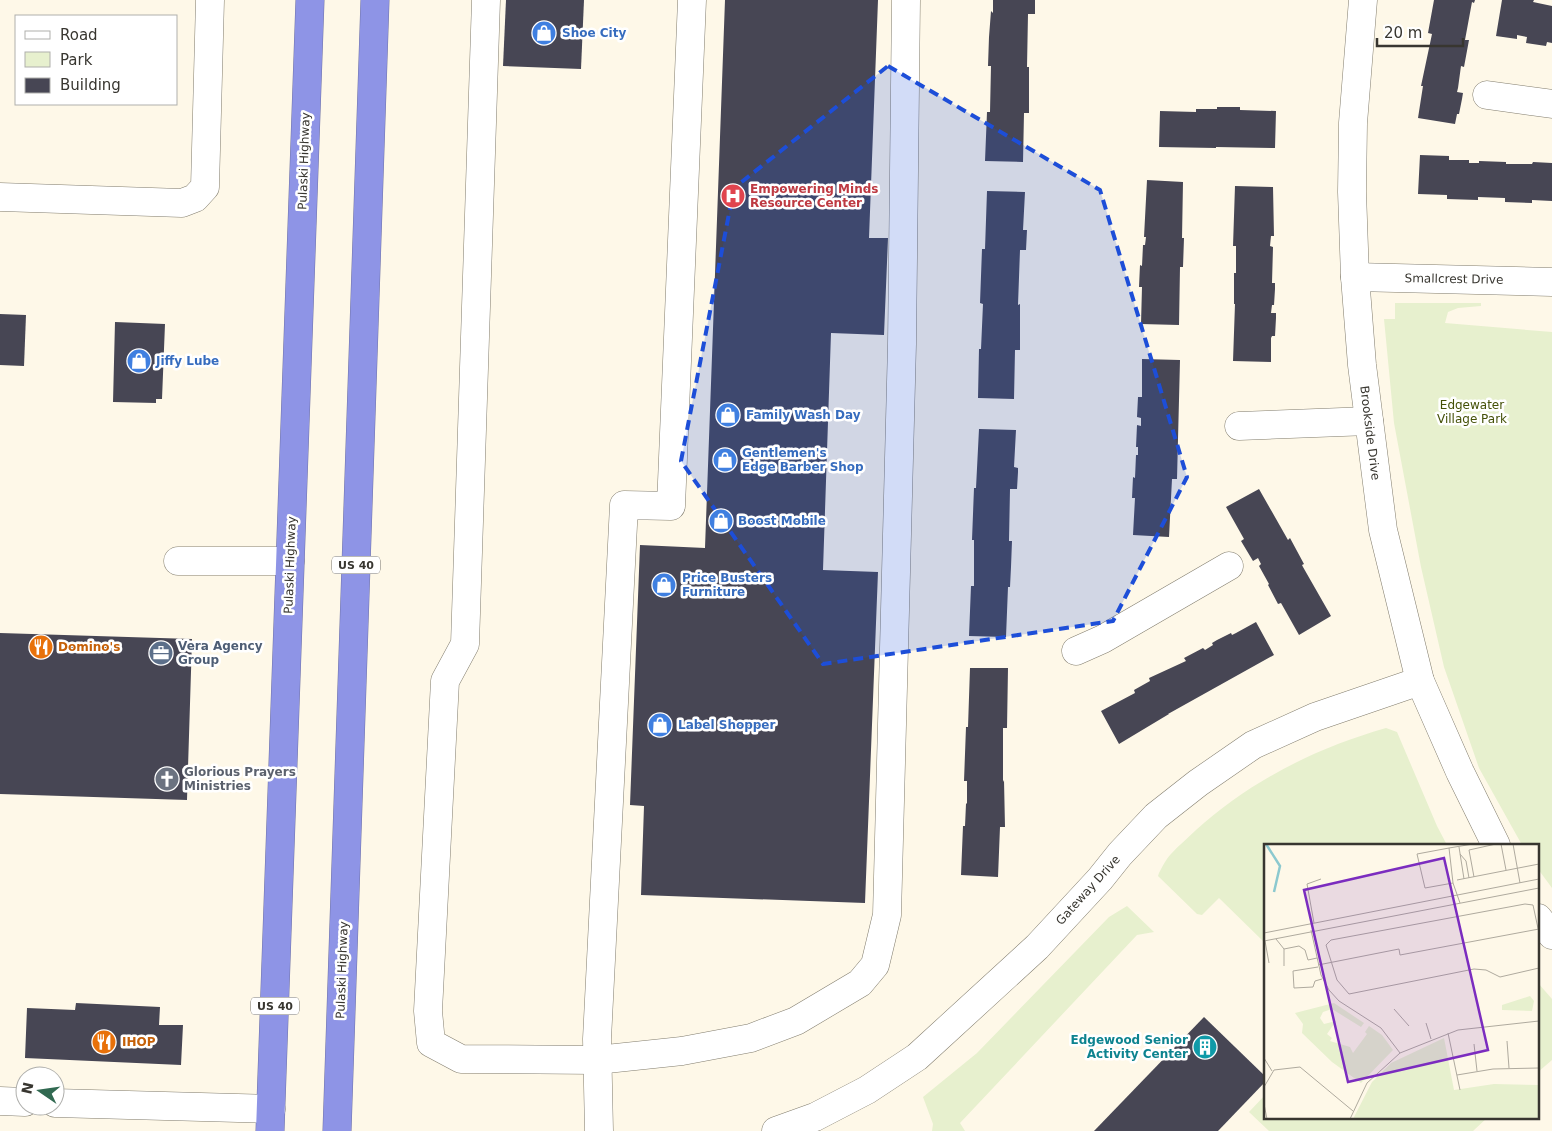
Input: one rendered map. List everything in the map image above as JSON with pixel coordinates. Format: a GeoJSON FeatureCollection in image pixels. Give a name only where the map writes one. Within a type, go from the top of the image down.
{"type":"FeatureCollection","features":[{"type":"Feature","properties":{"kind":"highway","name":"Pulaski Highway"},"geometry":{"type":"LineString","coordinates":[[271,1120],[310,0]]}},
{"type":"Feature","properties":{"kind":"highway","name":"Pulaski Highway"},"geometry":{"type":"LineString","coordinates":[[337,1131],[374,0]]}},
{"type":"Feature","properties":{"kind":"street"},"geometry":{"type":"LineString","coordinates":[[0,197],[182,203],[195,198],[205,187],[210,0]]}},
{"type":"Feature","properties":{"kind":"street"},"geometry":{"type":"LineString","coordinates":[[486,0],[465,644],[445,681],[428,1011],[432,1043],[462,1059],[597,1060],[682,1051],[751,1038],[796,1021],[860,984],[875,965],[887,915],[902,344],[906,0]]}},
{"type":"Feature","properties":{"kind":"street"},"geometry":{"type":"LineString","coordinates":[[599,1131],[597,1039],[624,505],[671,506],[692,0]]}},
{"type":"Feature","properties":{"kind":"street","name":"Brookside Drive"},"geometry":{"type":"LineString","coordinates":[[1363,0],[1353,123],[1352,192],[1355,277],[1362,365],[1383,530],[1420,681],[1460,772],[1496,844]]}},
{"type":"Feature","properties":{"kind":"street"},"geometry":{"type":"LineString","coordinates":[[1487,95],[1552,104]]}},
{"type":"Feature","properties":{"kind":"street","name":"Smallcrest Drive"},"geometry":{"type":"LineString","coordinates":[[1355,277],[1552,282]]}},
{"type":"Feature","properties":{"kind":"street"},"geometry":{"type":"LineString","coordinates":[[1239,426],[1369,421]]}},
{"type":"Feature","properties":{"kind":"street"},"geometry":{"type":"LineString","coordinates":[[178,561],[290,561]]}},
{"type":"Feature","properties":{"kind":"street"},"geometry":{"type":"LineString","coordinates":[[1076,651],[1103,639],[1228,566]]}},
{"type":"Feature","properties":{"kind":"street","name":"Gateway Drive"},"geometry":{"type":"LineString","coordinates":[[776,1131],[814,1117],[867,1090],[917,1057],[1037,947],[1156,816],[1253,744],[1315,718],[1420,681]]}},
{"type":"Feature","properties":{"kind":"street"},"geometry":{"type":"LineString","coordinates":[[1540,920],[1552,935]]}},
{"type":"Feature","properties":{"kind":"street"},"geometry":{"type":"LineString","coordinates":[[0,1101],[15,1102]]}},
{"type":"Feature","properties":{"kind":"street"},"geometry":{"type":"LineString","coordinates":[[65,1104],[271,1120]]}},
{"type":"Feature","properties":{"kind":"highlighted area"},"geometry":{"type":"Polygon","coordinates":[[[888,66],[1100,190],[1187,477],[1113,621],[823,664],[681,461],[734,188],[888,66]]]}},
{"type":"Feature","properties":{"kind":"green space","name":"Edgewater Village Park"},"geometry":{"type":"Polygon","coordinates":[[[1395,303],[1481,303],[1481,306],[1458,308],[1448,312],[1445,323],[1552,332],[1552,888],[1540,872],[1540,844],[1521,844],[1479,768],[1444,667],[1421,567],[1394,423],[1384,319],[1395,319],[1395,303]]]}},
{"type":"Feature","properties":{"kind":"green space"},"geometry":{"type":"Polygon","coordinates":[[[1386,728],[1397,732],[1446,844],[1264,844],[1264,942],[1219,898],[1202,915],[1197,914],[1158,876],[1169,856],[1177,848],[1217,812],[1239,796],[1261,781],[1309,756],[1386,728]]]}},
{"type":"Feature","properties":{"kind":"green space"},"geometry":{"type":"Polygon","coordinates":[[[1127,906],[1154,932],[1137,935],[960,1123],[965,1131],[932,1131],[933,1124],[923,1097],[977,1053],[1109,917],[1127,906]]]}},
{"type":"Feature","properties":{"kind":"green space"},"geometry":{"type":"Polygon","coordinates":[[[1540,985],[1552,999],[1552,1060],[1540,1070],[1540,985]]]}},
{"type":"Feature","properties":{"kind":"green space"},"geometry":{"type":"Polygon","coordinates":[[[1264,1096],[1264,1118],[1487,1118],[1473,1131],[1269,1131],[1249,1112],[1264,1096]]]}},
{"type":"Feature","properties":{"kind":"building","name":"Shoe City"},"geometry":{"type":"Polygon","coordinates":[[[506,0],[584,0],[581,69],[503,66],[506,0]]]}},
{"type":"Feature","properties":{"kind":"building"},"geometry":{"type":"Polygon","coordinates":[[[725,0],[878,0],[869,238],[888,238],[884,335],[831,333],[823,570],[878,572],[865,903],[641,895],[644,806],[630,805],[640,545],[705,548],[725,0]]]}},
{"type":"Feature","properties":{"kind":"building"},"geometry":{"type":"Polygon","coordinates":[[[993,0],[1035,0],[1035,14],[1028,14],[1027,67],[1029,67],[1029,113],[1024,113],[1023,162],[985,161],[987,112],[990,112],[991,66],[988,66],[993,0]]]}},
{"type":"Feature","properties":{"kind":"building"},"geometry":{"type":"Polygon","coordinates":[[[1434,0],[1475,0],[1474,3],[1472,2],[1465,40],[1469,40],[1464,67],[1461,66],[1457,92],[1463,93],[1455,124],[1418,118],[1423,86],[1421,86],[1432,34],[1428,33],[1434,0]]]}},
{"type":"Feature","properties":{"kind":"building"},"geometry":{"type":"Polygon","coordinates":[[[1502,0],[1534,0],[1533,2],[1552,6],[1552,43],[1547,42],[1546,46],[1526,43],[1527,37],[1517,35],[1517,39],[1496,36],[1502,0]]]}},
{"type":"Feature","properties":{"kind":"building"},"geometry":{"type":"Polygon","coordinates":[[[1217,107],[1240,107],[1240,110],[1276,111],[1275,148],[1159,147],[1160,111],[1196,112],[1196,109],[1217,109],[1217,107]]]}},
{"type":"Feature","properties":{"kind":"building"},"geometry":{"type":"Polygon","coordinates":[[[1420,155],[1449,156],[1449,160],[1469,160],[1469,163],[1479,163],[1479,161],[1506,162],[1506,164],[1552,163],[1552,201],[1532,200],[1532,203],[1505,202],[1505,198],[1478,197],[1478,200],[1447,199],[1447,195],[1418,194],[1420,155]]]}},
{"type":"Feature","properties":{"kind":"building"},"geometry":{"type":"Polygon","coordinates":[[[1147,180],[1183,182],[1182,238],[1184,238],[1183,267],[1180,267],[1179,325],[1141,324],[1142,287],[1139,287],[1140,265],[1142,266],[1143,245],[1145,245],[1146,237],[1144,237],[1147,180]]]}},
{"type":"Feature","properties":{"kind":"building"},"geometry":{"type":"Polygon","coordinates":[[[1235,186],[1273,187],[1274,236],[1271,236],[1270,246],[1273,247],[1272,283],[1275,283],[1275,289],[1274,305],[1272,305],[1271,313],[1276,313],[1276,318],[1275,336],[1271,338],[1271,362],[1233,361],[1234,273],[1236,273],[1236,246],[1233,246],[1235,186]]]}},
{"type":"Feature","properties":{"kind":"building"},"geometry":{"type":"Polygon","coordinates":[[[987,191],[1025,192],[1023,230],[1027,230],[1026,250],[1020,250],[1018,305],[1020,304],[1020,350],[1015,350],[1014,399],[978,398],[979,349],[981,349],[983,304],[980,303],[982,249],[985,249],[987,191]]]}},
{"type":"Feature","properties":{"kind":"building"},"geometry":{"type":"Polygon","coordinates":[[[0,314],[26,315],[24,366],[0,365],[0,314]]]}},
{"type":"Feature","properties":{"kind":"building","name":"Jiffy Lube"},"geometry":{"type":"Polygon","coordinates":[[[115,322],[165,324],[162,399],[156,399],[156,403],[113,402],[115,322]]]}},
{"type":"Feature","properties":{"kind":"building"},"geometry":{"type":"Polygon","coordinates":[[[1142,359],[1180,360],[1177,479],[1172,479],[1169,537],[1133,535],[1135,498],[1132,498],[1133,477],[1135,478],[1136,455],[1138,455],[1138,447],[1136,447],[1137,425],[1141,426],[1141,418],[1137,417],[1138,397],[1142,397],[1142,359]]]}},
{"type":"Feature","properties":{"kind":"building"},"geometry":{"type":"Polygon","coordinates":[[[979,429],[1016,430],[1014,467],[1018,468],[1018,472],[1017,489],[1010,489],[1009,541],[1012,541],[1006,637],[969,636],[971,586],[974,586],[974,540],[972,540],[979,429]]]}},
{"type":"Feature","properties":{"kind":"building"},"geometry":{"type":"Polygon","coordinates":[[[1259,489],[1288,540],[1290,538],[1304,564],[1302,565],[1303,567],[1331,616],[1299,635],[1281,603],[1278,604],[1259,566],[1261,564],[1258,558],[1253,561],[1241,541],[1244,539],[1226,507],[1259,489]]]}},
{"type":"Feature","properties":{"kind":"building"},"geometry":{"type":"Polygon","coordinates":[[[1256,622],[1274,655],[1168,714],[1119,744],[1101,711],[1135,693],[1134,690],[1150,681],[1149,678],[1186,661],[1184,658],[1203,648],[1205,650],[1217,640],[1231,633],[1232,635],[1256,622]]]}},
{"type":"Feature","properties":{"kind":"building"},"geometry":{"type":"Polygon","coordinates":[[[0,633],[192,639],[187,800],[0,794],[0,633]]]}},
{"type":"Feature","properties":{"kind":"building"},"geometry":{"type":"Polygon","coordinates":[[[970,668],[1008,668],[1007,728],[1003,728],[1005,827],[1000,827],[998,877],[961,875],[963,826],[965,826],[967,803],[967,781],[964,781],[970,668]]]}},
{"type":"Feature","properties":{"kind":"building","name":"IHOP"},"geometry":{"type":"Polygon","coordinates":[[[76,1003],[160,1007],[159,1025],[183,1025],[181,1065],[25,1058],[27,1008],[75,1010],[76,1003]]]}},
{"type":"Feature","properties":{"kind":"building","name":"Edgewood Senior Activity Center"},"geometry":{"type":"Polygon","coordinates":[[[1204,1017],[1264,1075],[1264,1083],[1218,1131],[1094,1131],[1204,1017]]]}},
{"type":"Feature","properties":{"kind":"place","name":"Shoe City"},"geometry":{"type":"Point","coordinates":[544,33]}},
{"type":"Feature","properties":{"kind":"place","name":"Empowering Minds Resource Center"},"geometry":{"type":"Point","coordinates":[733,196]}},
{"type":"Feature","properties":{"kind":"place","name":"Jiffy Lube"},"geometry":{"type":"Point","coordinates":[139,361]}},
{"type":"Feature","properties":{"kind":"place","name":"Family Wash Day"},"geometry":{"type":"Point","coordinates":[728,415]}},
{"type":"Feature","properties":{"kind":"place","name":"Gentlemen's Edge Barber Shop"},"geometry":{"type":"Point","coordinates":[725,460]}},
{"type":"Feature","properties":{"kind":"place","name":"Boost Mobile"},"geometry":{"type":"Point","coordinates":[721,521]}},
{"type":"Feature","properties":{"kind":"place","name":"Price Busters Furniture"},"geometry":{"type":"Point","coordinates":[664,585]}},
{"type":"Feature","properties":{"kind":"place","name":"Domino's"},"geometry":{"type":"Point","coordinates":[41,647]}},
{"type":"Feature","properties":{"kind":"place","name":"Vera Agency Group"},"geometry":{"type":"Point","coordinates":[161,653]}},
{"type":"Feature","properties":{"kind":"place","name":"Label Shopper"},"geometry":{"type":"Point","coordinates":[660,725]}},
{"type":"Feature","properties":{"kind":"place","name":"Glorious Prayers Ministries"},"geometry":{"type":"Point","coordinates":[167,779]}},
{"type":"Feature","properties":{"kind":"place","name":"IHOP"},"geometry":{"type":"Point","coordinates":[104,1042]}},
{"type":"Feature","properties":{"kind":"place","name":"Edgewood Senior Activity Center"},"geometry":{"type":"Point","coordinates":[1205,1047]}}]}
